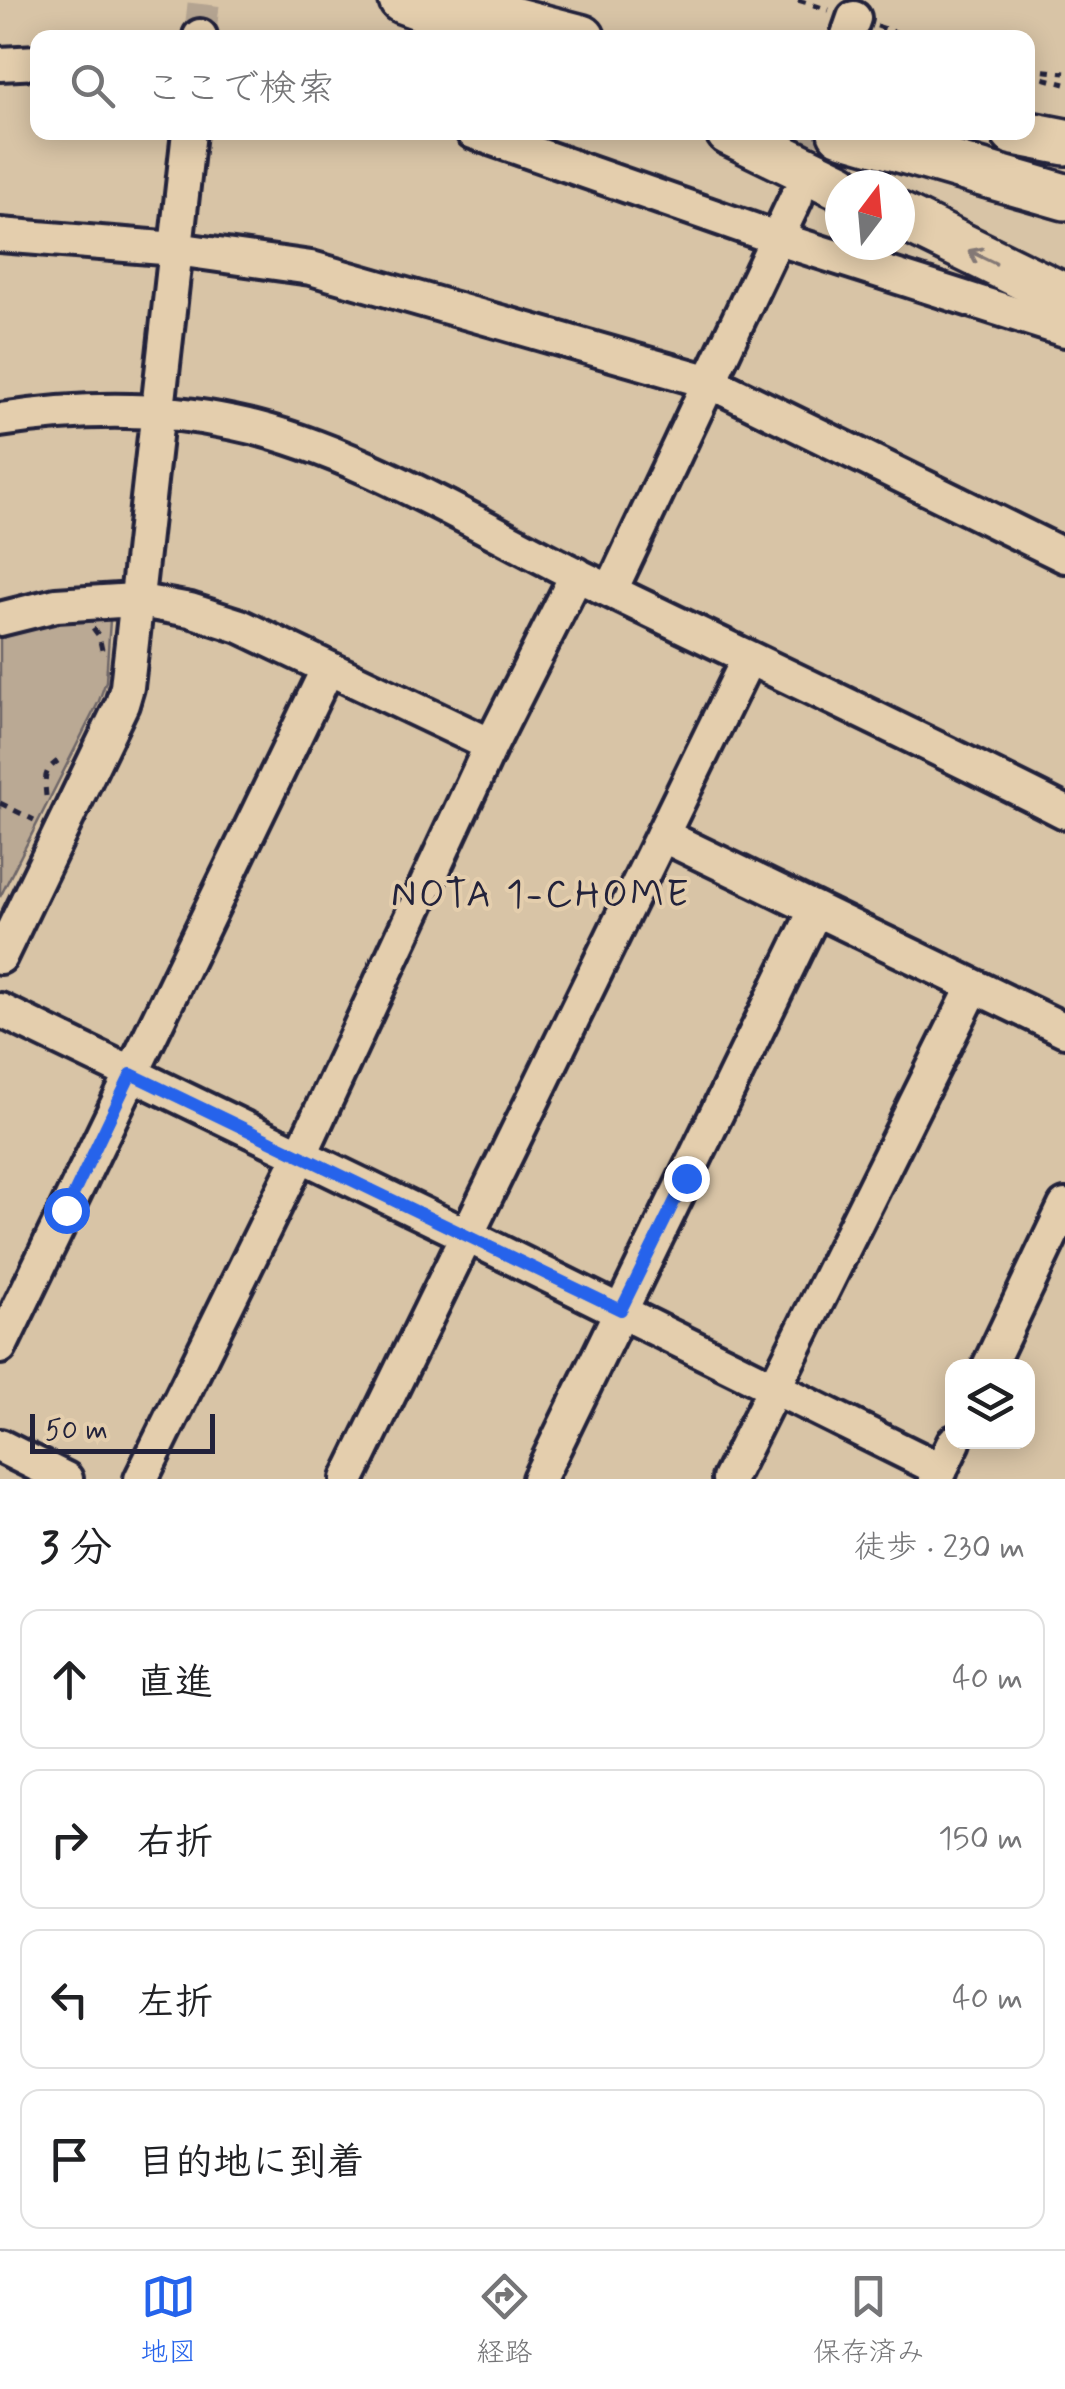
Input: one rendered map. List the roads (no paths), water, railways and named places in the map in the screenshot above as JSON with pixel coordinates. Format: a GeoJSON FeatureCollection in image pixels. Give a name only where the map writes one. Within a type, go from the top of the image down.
{"type":"FeatureCollection","features":[{"type":"Feature","properties":{"kind":"highway"},"geometry":{"type":"LineString","coordinates":[[402,0],[484,30]]}},
{"type":"Feature","properties":{"kind":"highway"},"geometry":{"type":"LineString","coordinates":[[442,2],[526,30]]}},
{"type":"Feature","properties":{"kind":"highway"},"geometry":{"type":"LineString","coordinates":[[442,2],[551,30]]}},
{"type":"Feature","properties":{"kind":"highway"},"geometry":{"type":"LineString","coordinates":[[1035,136],[1065,142]]}},
{"type":"Feature","properties":{"kind":"highway"},"geometry":{"type":"LineString","coordinates":[[745,140],[825,179]]}},
{"type":"Feature","properties":{"kind":"highway"},"geometry":{"type":"LineString","coordinates":[[869,140],[1065,197]]}},
{"type":"Feature","properties":{"kind":"highway"},"geometry":{"type":"LineString","coordinates":[[915,223],[1065,297]]}},
{"type":"Feature","properties":{"kind":"street"},"geometry":{"type":"LineString","coordinates":[[0,64],[30,62]]}},
{"type":"Feature","properties":{"kind":"street"},"geometry":{"type":"LineString","coordinates":[[0,957],[127,688],[188,140]]}},
{"type":"Feature","properties":{"kind":"street"},"geometry":{"type":"LineString","coordinates":[[496,140],[779,239],[1065,330]]}},
{"type":"Feature","properties":{"kind":"street"},"geometry":{"type":"LineString","coordinates":[[611,590],[796,198]]}},
{"type":"Feature","properties":{"kind":"street"},"geometry":{"type":"LineString","coordinates":[[0,235],[176,249],[311,268],[710,382],[1065,556]]}},
{"type":"Feature","properties":{"kind":"street"},"geometry":{"type":"LineString","coordinates":[[0,420],[58,411],[158,411],[236,423],[336,454],[748,660],[1061,799]]}},
{"type":"Feature","properties":{"kind":"street"},"geometry":{"type":"LineString","coordinates":[[141,1479],[300,1156],[491,745],[577,574]]}},
{"type":"Feature","properties":{"kind":"street"},"geometry":{"type":"LineString","coordinates":[[0,619],[56,605],[135,600],[190,610],[240,626],[491,745]]}},
{"type":"Feature","properties":{"kind":"street"},"geometry":{"type":"LineString","coordinates":[[348,1479],[748,660]]}},
{"type":"Feature","properties":{"kind":"street"},"geometry":{"type":"LineString","coordinates":[[0,1347],[328,668]]}},
{"type":"Feature","properties":{"kind":"street"},"geometry":{"type":"LineString","coordinates":[[662,835],[1065,1030]]}},
{"type":"Feature","properties":{"kind":"street"},"geometry":{"type":"LineString","coordinates":[[538,1479],[815,911]]}},
{"type":"Feature","properties":{"kind":"street"},"geometry":{"type":"LineString","coordinates":[[729,1479],[974,986]]}},
{"type":"Feature","properties":{"kind":"street"},"geometry":{"type":"LineString","coordinates":[[0,1010],[775,1386],[943,1463]]}},
{"type":"Feature","properties":{"kind":"street"},"geometry":{"type":"LineString","coordinates":[[992,1359],[1065,1206]]}},
{"type":"Feature","properties":{"kind":"street"},"geometry":{"type":"LineString","coordinates":[[0,1446],[66,1479]]}},
{"type":"Feature","properties":{"kind":"tunnel"},"geometry":{"type":"LineString","coordinates":[[201,30],[204,0]]}},
{"type":"Feature","properties":{"kind":"tunnel"},"geometry":{"type":"LineString","coordinates":[[798,189],[814,140]]}},
{"type":"Feature","properties":{"kind":"district","name":"NOTA 1-CHOME"},"geometry":{"type":"Point","coordinates":[541,895]}}]}
